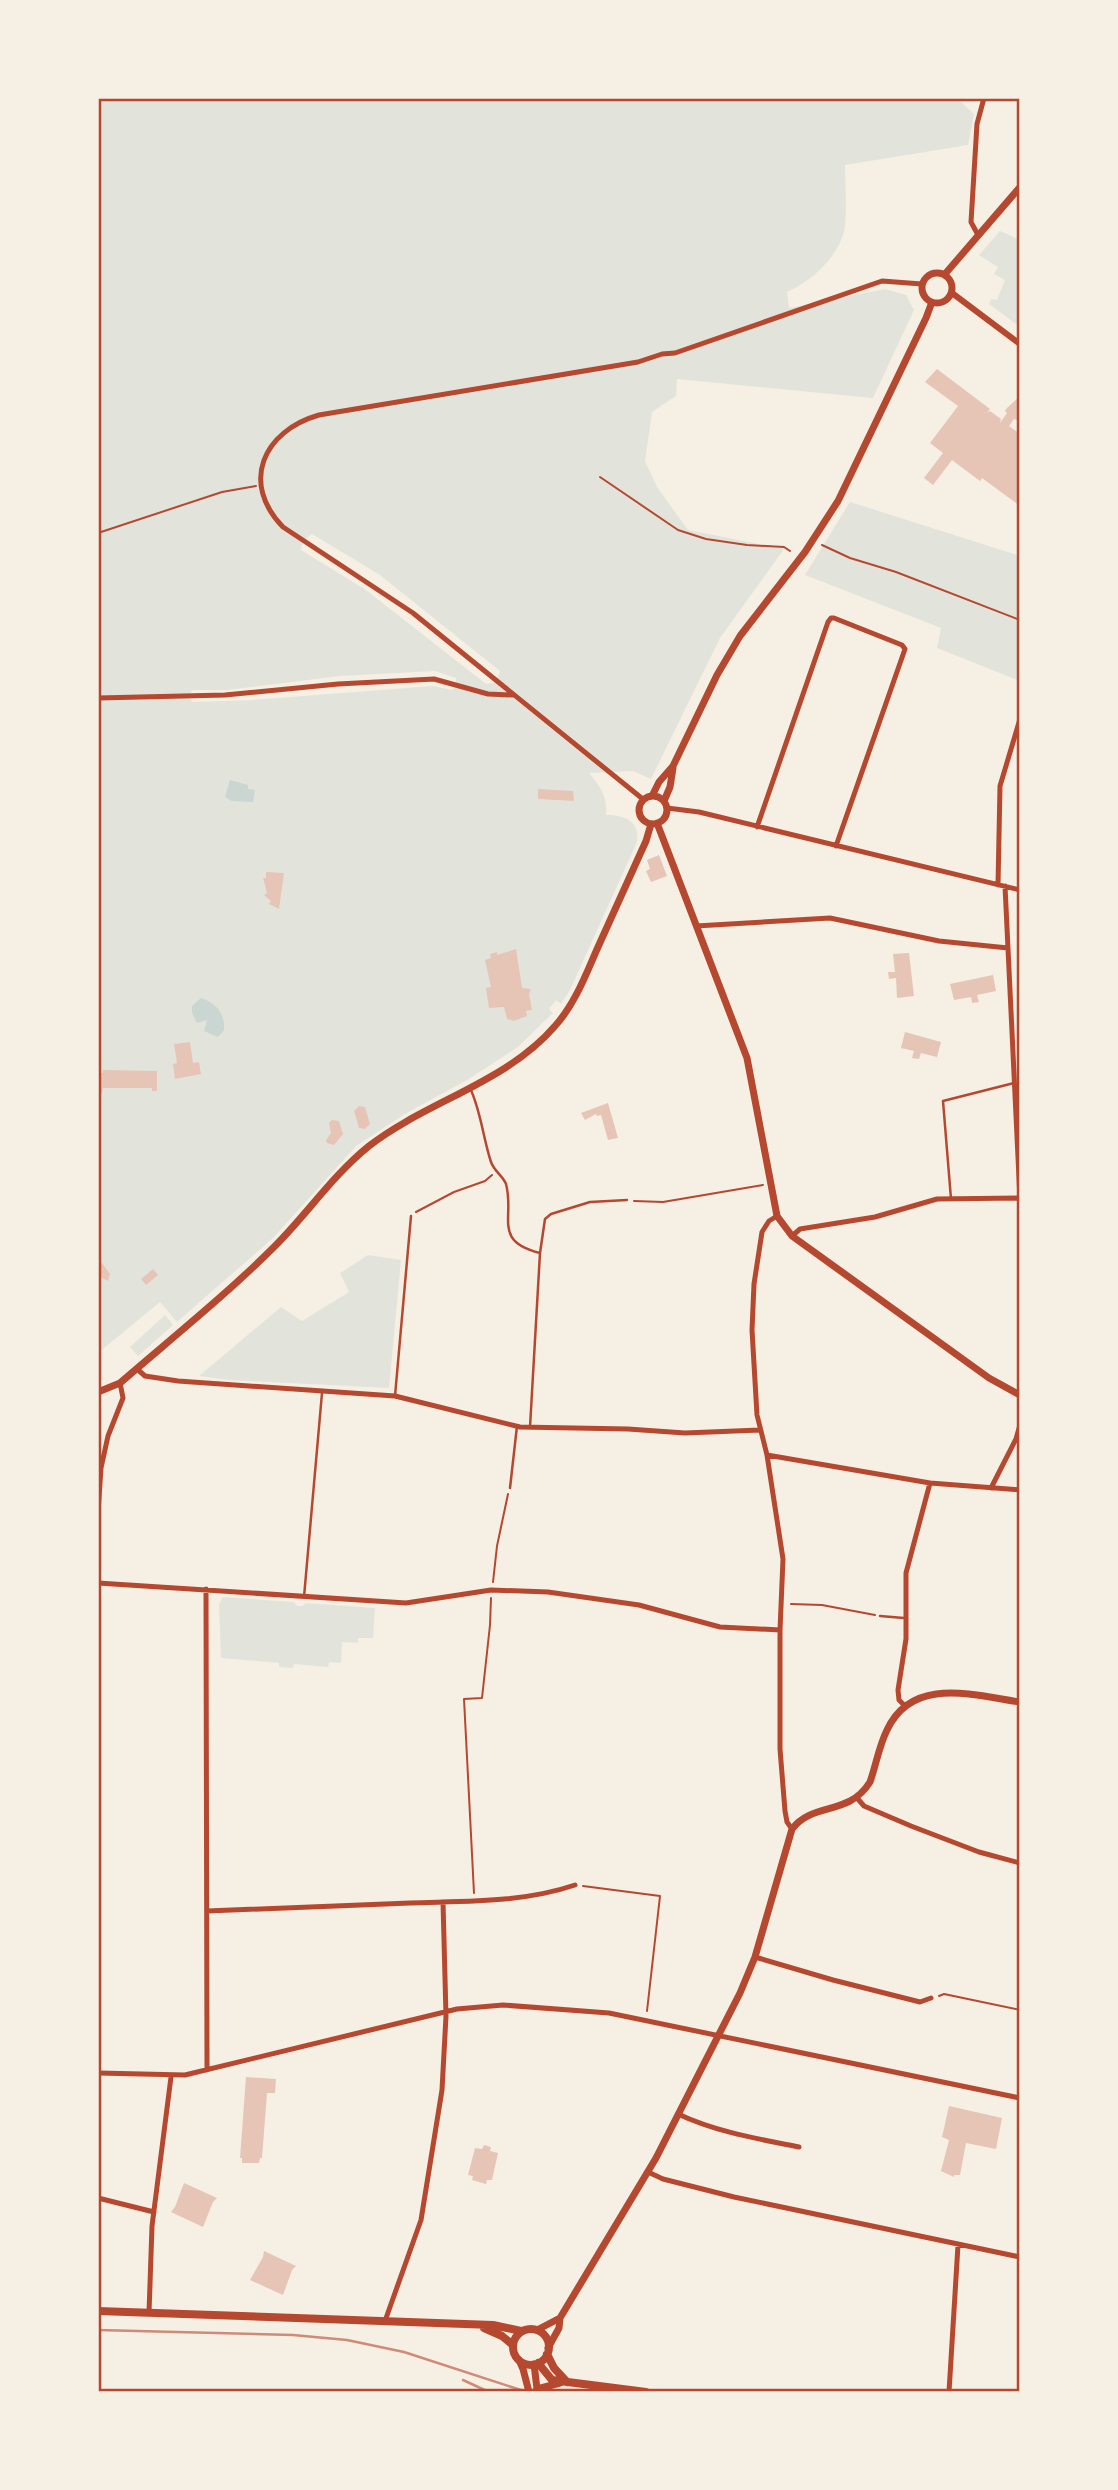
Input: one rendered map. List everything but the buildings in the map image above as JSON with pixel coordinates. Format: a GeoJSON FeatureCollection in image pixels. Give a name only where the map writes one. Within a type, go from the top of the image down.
{"type":"FeatureCollection","features":[{"type":"Feature","properties":{"kind":"main road"},"geometry":{"type":"LineString","coordinates":[[946,274],[1020,187]]}},
{"type":"Feature","properties":{"kind":"main road"},"geometry":{"type":"LineString","coordinates":[[933,273],[946,274],[952,283],[952,293],[946,300],[932,302],[924,296],[922,284],[925,278],[933,273]]}},
{"type":"Feature","properties":{"kind":"main road"},"geometry":{"type":"LineString","coordinates":[[932,302],[838,501],[805,552],[740,636],[717,675],[673,766],[659,782],[652,796],[643,800],[640,815],[654,824],[747,1058],[777,1216],[792,1236],[974,1368],[1020,1395]]}},
{"type":"Feature","properties":{"kind":"main road"},"geometry":{"type":"LineString","coordinates":[[98,1392],[120,1383],[267,1254],[356,1157],[398,1127],[470,1088],[533,1048],[564,1015],[584,978],[654,824],[666,816],[665,804],[673,766]]}},
{"type":"Feature","properties":{"kind":"main road"},"geometry":{"type":"LineString","coordinates":[[652,796],[665,804]]}},
{"type":"Feature","properties":{"kind":"main road"},"geometry":{"type":"LineString","coordinates":[[98,2311],[478,2325],[521,2331],[537,2330],[559,2318],[648,2172],[719,2034],[755,1957],[792,1829],[807,1815],[844,1806],[858,1798],[870,1782],[887,1730],[904,1705],[914,1699],[933,1693],[964,1694],[1020,1702]]}},
{"type":"Feature","properties":{"kind":"main road"},"geometry":{"type":"LineString","coordinates":[[532,2390],[536,2363],[548,2351],[559,2328],[559,2318]]}},
{"type":"Feature","properties":{"kind":"main road"},"geometry":{"type":"LineString","coordinates":[[478,2325],[502,2336],[513,2345]]}},
{"type":"Feature","properties":{"kind":"main road"},"geometry":{"type":"LineString","coordinates":[[537,2330],[546,2337],[554,2368],[567,2382]]}},
{"type":"Feature","properties":{"kind":"main road"},"geometry":{"type":"LineString","coordinates":[[521,2331],[513,2345],[513,2351],[532,2390]]}},
{"type":"Feature","properties":{"kind":"main road"},"geometry":{"type":"LineString","coordinates":[[519,2360],[536,2363],[552,2380],[646,2392]]}},
{"type":"Feature","properties":{"kind":"main road"},"geometry":{"type":"LineString","coordinates":[[532,2390],[567,2382]]}},
{"type":"Feature","properties":{"kind":"street"},"geometry":{"type":"LineString","coordinates":[[978,235],[971,222],[977,124],[984,98]]}},
{"type":"Feature","properties":{"kind":"street"},"geometry":{"type":"LineString","coordinates":[[643,800],[413,613],[283,527],[269,510],[260,485],[263,462],[271,446],[281,434],[304,419],[434,394],[638,362],[675,353],[882,281],[922,284]]}},
{"type":"Feature","properties":{"kind":"street"},"geometry":{"type":"LineString","coordinates":[[952,293],[1020,344]]}},
{"type":"Feature","properties":{"kind":"street"},"geometry":{"type":"LineString","coordinates":[[757,827],[831,618],[902,645],[904,654],[836,846]]}},
{"type":"Feature","properties":{"kind":"street"},"geometry":{"type":"LineString","coordinates":[[98,698],[225,695],[338,684],[434,679],[488,694],[513,695]]}},
{"type":"Feature","properties":{"kind":"street"},"geometry":{"type":"LineString","coordinates":[[998,884],[1000,786],[1020,719]]}},
{"type":"Feature","properties":{"kind":"street"},"geometry":{"type":"LineString","coordinates":[[665,804],[1020,890]]}},
{"type":"Feature","properties":{"kind":"street"},"geometry":{"type":"LineString","coordinates":[[792,1236],[800,1229],[875,1217],[937,1199],[1020,1198],[1005,886]]}},
{"type":"Feature","properties":{"kind":"street"},"geometry":{"type":"LineString","coordinates":[[696,926],[830,918],[939,941],[1008,948]]}},
{"type":"Feature","properties":{"kind":"street"},"geometry":{"type":"LineString","coordinates":[[777,1216],[762,1232],[754,1284],[752,1343],[760,1430],[767,1455],[783,1559],[780,1749],[785,1811],[787,1822],[792,1829]]}},
{"type":"Feature","properties":{"kind":"street"},"geometry":{"type":"LineString","coordinates":[[137,1369],[145,1376],[178,1381],[394,1396],[517,1426],[685,1433],[760,1430]]}},
{"type":"Feature","properties":{"kind":"street"},"geometry":{"type":"LineString","coordinates":[[98,1513],[101,1468],[108,1436],[123,1398],[120,1383]]}},
{"type":"Feature","properties":{"kind":"street"},"geometry":{"type":"LineString","coordinates":[[991,1488],[1020,1425]]}},
{"type":"Feature","properties":{"kind":"street"},"geometry":{"type":"LineString","coordinates":[[767,1455],[930,1483],[1020,1490]]}},
{"type":"Feature","properties":{"kind":"street"},"geometry":{"type":"LineString","coordinates":[[904,1705],[899,1700],[898,1690],[907,1619],[906,1573],[930,1483]]}},
{"type":"Feature","properties":{"kind":"street"},"geometry":{"type":"LineString","coordinates":[[98,1583],[406,1603],[491,1590],[576,1595],[639,1605],[720,1627],[780,1630]]}},
{"type":"Feature","properties":{"kind":"street"},"geometry":{"type":"LineString","coordinates":[[206,1589],[207,2070]]}},
{"type":"Feature","properties":{"kind":"street"},"geometry":{"type":"LineString","coordinates":[[858,1798],[864,1806],[898,1821],[979,1852],[1020,1863]]}},
{"type":"Feature","properties":{"kind":"street"},"geometry":{"type":"LineString","coordinates":[[207,1911],[474,1901],[530,1897],[575,1885]]}},
{"type":"Feature","properties":{"kind":"street"},"geometry":{"type":"LineString","coordinates":[[385,2321],[421,2220],[442,2090],[446,2012],[443,1902]]}},
{"type":"Feature","properties":{"kind":"street"},"geometry":{"type":"LineString","coordinates":[[755,1957],[920,2002],[931,1997]]}},
{"type":"Feature","properties":{"kind":"street"},"geometry":{"type":"LineString","coordinates":[[98,2073],[171,2077],[457,2009],[503,2005],[609,2012],[1020,2098]]}},
{"type":"Feature","properties":{"kind":"street"},"geometry":{"type":"LineString","coordinates":[[149,2313],[154,2212],[171,2077]]}},
{"type":"Feature","properties":{"kind":"street"},"geometry":{"type":"LineString","coordinates":[[678,2114],[743,2135],[799,2147]]}},
{"type":"Feature","properties":{"kind":"street"},"geometry":{"type":"LineString","coordinates":[[648,2172],[663,2179],[734,2197],[1020,2258]]}},
{"type":"Feature","properties":{"kind":"street"},"geometry":{"type":"LineString","coordinates":[[98,2198],[154,2212]]}},
{"type":"Feature","properties":{"kind":"street"},"geometry":{"type":"LineString","coordinates":[[949,2392],[958,2245]]}},
{"type":"Feature","properties":{"kind":"lane"},"geometry":{"type":"LineString","coordinates":[[951,1199],[943,1101],[1016,1079]]}},
{"type":"Feature","properties":{"kind":"lane"},"geometry":{"type":"LineString","coordinates":[[470,1088],[496,1172],[506,1185],[507,1219],[512,1238],[518,1245],[540,1253]]}},
{"type":"Feature","properties":{"kind":"lane"},"geometry":{"type":"LineString","coordinates":[[530,1427],[543,1226],[551,1214],[590,1202],[628,1200]]}},
{"type":"Feature","properties":{"kind":"lane"},"geometry":{"type":"LineString","coordinates":[[394,1396],[411,1216]]}},
{"type":"Feature","properties":{"kind":"lane"},"geometry":{"type":"LineString","coordinates":[[304,1597],[323,1393]]}},
{"type":"Feature","properties":{"kind":"lane"},"geometry":{"type":"LineString","coordinates":[[510,1488],[517,1426]]}},
{"type":"Feature","properties":{"kind":"lane"},"geometry":{"type":"LineString","coordinates":[[880,1616],[907,1619]]}},
{"type":"Feature","properties":{"kind":"path"},"geometry":{"type":"LineString","coordinates":[[600,477],[678,530],[706,539],[784,547],[790,551]]}},
{"type":"Feature","properties":{"kind":"path"},"geometry":{"type":"LineString","coordinates":[[98,533],[222,492],[260,485]]}},
{"type":"Feature","properties":{"kind":"path"},"geometry":{"type":"LineString","coordinates":[[822,545],[850,558],[896,572],[1020,620]]}},
{"type":"Feature","properties":{"kind":"path"},"geometry":{"type":"LineString","coordinates":[[411,1216],[454,1192],[485,1181],[496,1172]]}},
{"type":"Feature","properties":{"kind":"path"},"geometry":{"type":"LineString","coordinates":[[628,1200],[663,1202],[771,1183]]}},
{"type":"Feature","properties":{"kind":"path"},"geometry":{"type":"LineString","coordinates":[[474,1901],[464,1699],[482,1698],[491,1590],[497,1546],[510,1488]]}},
{"type":"Feature","properties":{"kind":"path"},"geometry":{"type":"LineString","coordinates":[[781,1603],[822,1605],[880,1616]]}},
{"type":"Feature","properties":{"kind":"path"},"geometry":{"type":"LineString","coordinates":[[575,1885],[660,1896],[646,2021]]}},
{"type":"Feature","properties":{"kind":"path"},"geometry":{"type":"LineString","coordinates":[[931,1997],[944,1994],[1020,2010]]}},
{"type":"Feature","properties":{"kind":"shaded area"},"geometry":{"type":"Polygon","coordinates":[[[98,98],[957,98],[974,114],[968,145],[845,165],[845,221],[839,244],[821,269],[787,292],[789,308],[885,289],[906,295],[914,310],[873,398],[677,379],[676,396],[652,412],[645,461],[657,487],[688,530],[784,549],[720,638],[651,779],[633,771],[589,773],[602,792],[606,815],[619,816],[634,824],[637,842],[570,990],[561,1004],[556,1000],[549,1009],[553,1013],[518,1047],[356,1146],[273,1238],[177,1322],[160,1302],[98,1353],[98,98]],[[312,534],[303,541],[301,550],[366,590],[486,684],[496,682],[500,671],[380,575],[312,534]],[[435,671],[340,676],[227,690],[192,690],[189,696],[192,702],[433,686],[452,690],[456,685],[456,678],[435,671]]]}},
{"type":"Feature","properties":{"kind":"shaded area"},"geometry":{"type":"Polygon","coordinates":[[[1000,231],[1020,240],[1020,327],[989,304],[991,299],[997,300],[1005,280],[994,274],[998,267],[979,255],[1000,231]]]}},
{"type":"Feature","properties":{"kind":"shaded area"},"geometry":{"type":"Polygon","coordinates":[[[850,502],[1020,556],[1020,681],[937,648],[941,628],[805,575],[850,502]]]}},
{"type":"Feature","properties":{"kind":"shaded area"},"geometry":{"type":"Polygon","coordinates":[[[230,780],[255,790],[253,802],[232,801],[225,797],[230,780]]]}},
{"type":"Feature","properties":{"kind":"shaded area"},"geometry":{"type":"Polygon","coordinates":[[[201,998],[215,1006],[221,1014],[224,1030],[218,1037],[204,1031],[207,1020],[197,1023],[192,1013],[192,1006],[201,998]]]}},
{"type":"Feature","properties":{"kind":"shaded area"},"geometry":{"type":"Polygon","coordinates":[[[368,1255],[401,1260],[389,1388],[199,1376],[281,1307],[302,1321],[349,1292],[340,1273],[368,1255]]]}},
{"type":"Feature","properties":{"kind":"shaded area"},"geometry":{"type":"Polygon","coordinates":[[[165,1315],[173,1325],[138,1356],[130,1347],[165,1315]]]}},
{"type":"Feature","properties":{"kind":"shaded area"},"geometry":{"type":"Polygon","coordinates":[[[223,1597],[294,1602],[297,1606],[306,1603],[375,1608],[373,1638],[358,1638],[358,1643],[342,1642],[341,1663],[329,1662],[328,1667],[294,1664],[293,1668],[279,1667],[279,1663],[221,1658],[219,1604],[223,1597]]]}},
{"type":"Feature","properties":{"kind":"railway"},"geometry":{"type":"LineString","coordinates":[[98,2330],[293,2335],[347,2340],[404,2352],[527,2392]]}},
{"type":"Feature","properties":{"kind":"railway"},"geometry":{"type":"LineString","coordinates":[[463,2380],[489,2392]]}}]}
